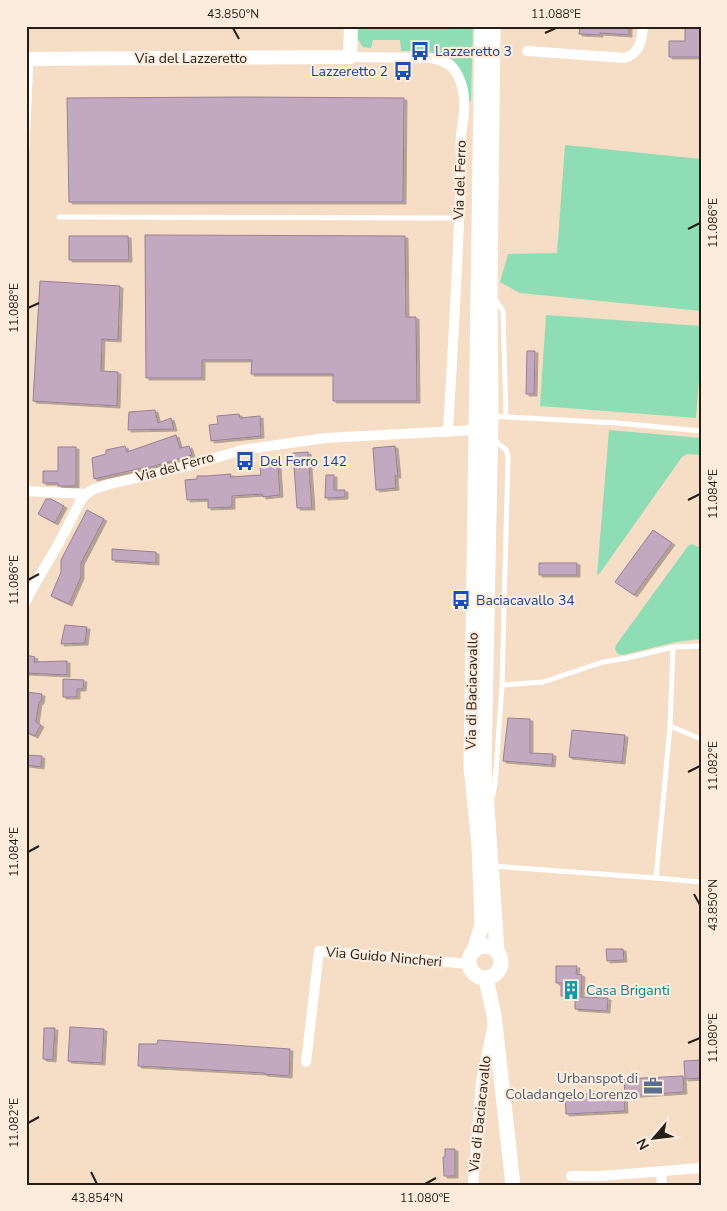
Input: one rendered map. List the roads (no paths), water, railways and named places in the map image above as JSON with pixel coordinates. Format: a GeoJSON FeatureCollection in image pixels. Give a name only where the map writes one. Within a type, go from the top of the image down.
{"type":"FeatureCollection","features":[{"type":"Feature","properties":{"kind":"main road","name":"Via del Ferro"},"geometry":{"type":"LineString","coordinates":[[476,430],[482,26]]}},
{"type":"Feature","properties":{"kind":"main road"},"geometry":{"type":"LineString","coordinates":[[491,437],[499,416],[490,292],[493,26]]}},
{"type":"Feature","properties":{"kind":"main road","name":"Via di Baciacavallo"},"geometry":{"type":"LineString","coordinates":[[471,958],[482,924],[479,844],[471,767],[476,430]]}},
{"type":"Feature","properties":{"kind":"main road","name":"Via di Baciacavallo"},"geometry":{"type":"LineString","coordinates":[[491,437],[484,766],[497,950],[501,957],[500,969],[497,974],[486,979],[494,1014],[513,1185]]}},
{"type":"Feature","properties":{"kind":"main road"},"geometry":{"type":"LineString","coordinates":[[486,979],[474,974],[471,958],[480,947],[485,946],[497,950]]}},
{"type":"Feature","properties":{"kind":"street"},"geometry":{"type":"LineString","coordinates":[[350,56],[351,26]]}},
{"type":"Feature","properties":{"kind":"street"},"geometry":{"type":"LineString","coordinates":[[527,51],[630,57],[642,41],[643,26]]}},
{"type":"Feature","properties":{"kind":"street","name":"Via del Lazzeretto"},"geometry":{"type":"LineString","coordinates":[[29,59],[350,56]]}},
{"type":"Feature","properties":{"kind":"street","name":"Via del Ferro"},"geometry":{"type":"LineString","coordinates":[[350,56],[444,60],[455,70],[463,91],[465,103],[461,137],[459,218],[448,432]]}},
{"type":"Feature","properties":{"kind":"street","name":"Via del Ferro"},"geometry":{"type":"LineString","coordinates":[[86,494],[94,489],[110,484],[188,466],[242,450],[325,438],[476,430]]}},
{"type":"Feature","properties":{"kind":"street"},"geometry":{"type":"LineString","coordinates":[[26,491],[86,494]]}},
{"type":"Feature","properties":{"kind":"street"},"geometry":{"type":"LineString","coordinates":[[26,601],[86,494]]}},
{"type":"Feature","properties":{"kind":"street","name":"Via Guido Nincheri"},"geometry":{"type":"LineString","coordinates":[[306,1062],[319,951],[471,958]]}},
{"type":"Feature","properties":{"kind":"street","name":"Via di Baciacavallo"},"geometry":{"type":"LineString","coordinates":[[473,1185],[481,1082],[494,1014]]}},
{"type":"Feature","properties":{"kind":"street"},"geometry":{"type":"LineString","coordinates":[[571,1176],[601,1176],[701,1168]]}},
{"type":"Feature","properties":{"kind":"street"},"geometry":{"type":"LineString","coordinates":[[661,1171],[662,1185]]}},
{"type":"Feature","properties":{"kind":"lane","name":"Via del Lazzeretto"},"geometry":{"type":"LineString","coordinates":[[26,166],[29,59]]}},
{"type":"Feature","properties":{"kind":"lane"},"geometry":{"type":"LineString","coordinates":[[59,217],[459,218]]}},
{"type":"Feature","properties":{"kind":"lane"},"geometry":{"type":"LineString","coordinates":[[499,416],[701,431]]}},
{"type":"Feature","properties":{"kind":"lane"},"geometry":{"type":"LineString","coordinates":[[487,816],[495,785],[502,685],[508,456],[506,450],[491,437]]}},
{"type":"Feature","properties":{"kind":"lane"},"geometry":{"type":"LineString","coordinates":[[502,685],[543,682],[603,662],[672,647],[701,646]]}},
{"type":"Feature","properties":{"kind":"lane"},"geometry":{"type":"LineString","coordinates":[[656,878],[670,726],[672,647]]}},
{"type":"Feature","properties":{"kind":"lane"},"geometry":{"type":"LineString","coordinates":[[670,726],[701,739]]}},
{"type":"Feature","properties":{"kind":"lane"},"geometry":{"type":"LineString","coordinates":[[491,866],[701,882]]}},
{"type":"Feature","properties":{"kind":"place","name":"Lazzeretto 3"},"geometry":{"type":"Point","coordinates":[420,51]}},
{"type":"Feature","properties":{"kind":"place","name":"Lazzeretto 2"},"geometry":{"type":"Point","coordinates":[403,71]}},
{"type":"Feature","properties":{"kind":"place","name":"Del Ferro 142"},"geometry":{"type":"Point","coordinates":[245,461]}},
{"type":"Feature","properties":{"kind":"place","name":"Baciacavallo 34"},"geometry":{"type":"Point","coordinates":[461,600]}},
{"type":"Feature","properties":{"kind":"place","name":"Casa Briganti"},"geometry":{"type":"Point","coordinates":[571,990]}},
{"type":"Feature","properties":{"kind":"place","name":"Urbanspot di Coladangelo Lorenzo"},"geometry":{"type":"Point","coordinates":[653,1086]}}]}
